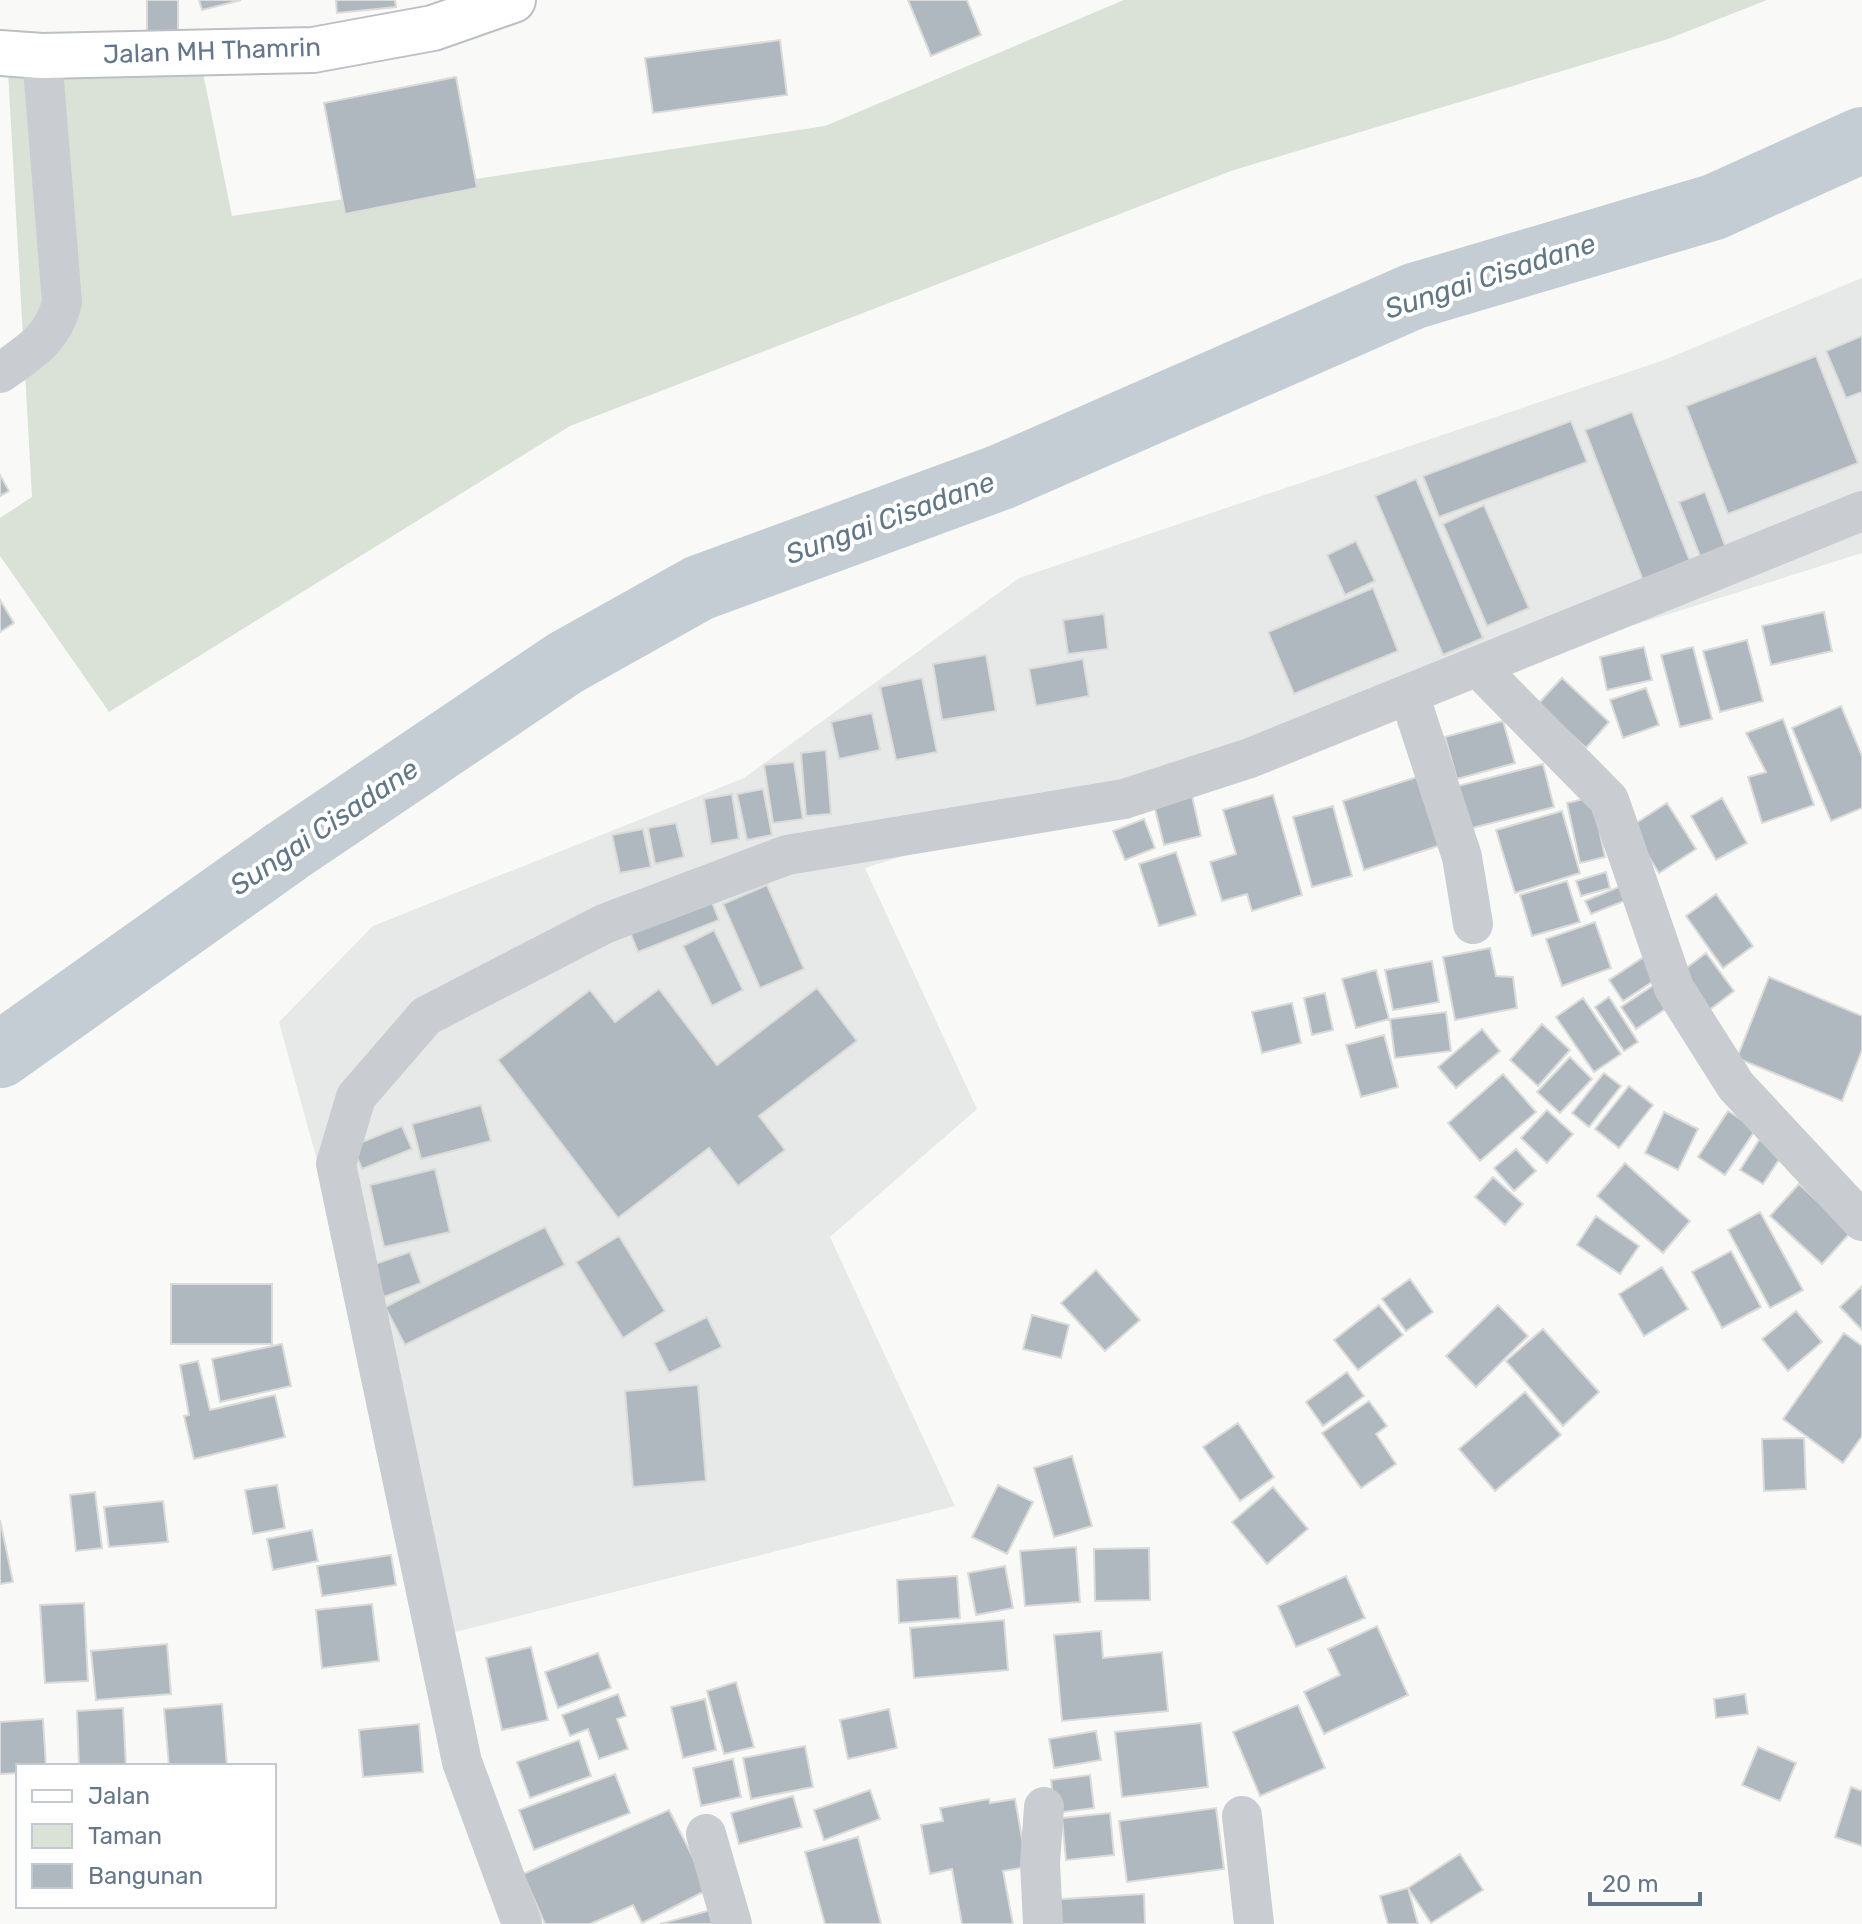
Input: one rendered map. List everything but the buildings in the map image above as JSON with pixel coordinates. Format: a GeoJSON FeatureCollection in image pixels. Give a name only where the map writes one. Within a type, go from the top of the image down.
{"type":"FeatureCollection","features":[{"type":"Feature","properties":{"kind":"street","name":"Jalan MH Thamrin"},"geometry":{"type":"LineString","coordinates":[[21,54],[313,50],[433,28],[513,0]]}},
{"type":"Feature","properties":{"kind":"street"},"geometry":{"type":"LineString","coordinates":[[0,373],[38,346],[57,325],[62,302],[21,54]]}},
{"type":"Feature","properties":{"kind":"street"},"geometry":{"type":"LineString","coordinates":[[522,1924],[462,1762],[336,1164],[356,1097],[426,1016],[604,924],[787,855],[1124,799],[1250,758],[1862,511]]}},
{"type":"Feature","properties":{"kind":"street"},"geometry":{"type":"LineString","coordinates":[[1478,667],[1609,800],[1674,988],[1736,1086],[1862,1221]]}},
{"type":"Feature","properties":{"kind":"street"},"geometry":{"type":"LineString","coordinates":[[1409,694],[1462,857],[1473,924]]}},
{"type":"Feature","properties":{"kind":"street"},"geometry":{"type":"LineString","coordinates":[[1043,1924],[1040,1863],[1044,1807]]}},
{"type":"Feature","properties":{"kind":"street"},"geometry":{"type":"LineString","coordinates":[[1242,1816],[1254,1924]]}},
{"type":"Feature","properties":{"kind":"street"},"geometry":{"type":"LineString","coordinates":[[706,1834],[732,1924]]}},
{"type":"Feature","properties":{"kind":"shaded area"},"geometry":{"type":"Polygon","coordinates":[[[1862,278],[1862,553],[865,868],[977,1109],[830,1237],[955,1506],[447,1634],[279,1022],[373,926],[744,778],[1019,578],[1664,360],[1862,278]]]}},
{"type":"Feature","properties":{"kind":"green space"},"geometry":{"type":"Polygon","coordinates":[[[1124,0],[1767,0],[1668,39],[1231,171],[570,426],[109,712],[0,556],[0,518],[32,497],[8,72],[202,68],[232,216],[825,126],[1124,0]]]}},
{"type":"Feature","properties":{"kind":"waterway","name":"Sungai Cisadane"},"geometry":{"type":"LineString","coordinates":[[0,1055],[287,851],[565,663],[699,588],[1001,477],[1414,296],[1714,207],[1862,140]]}}]}
